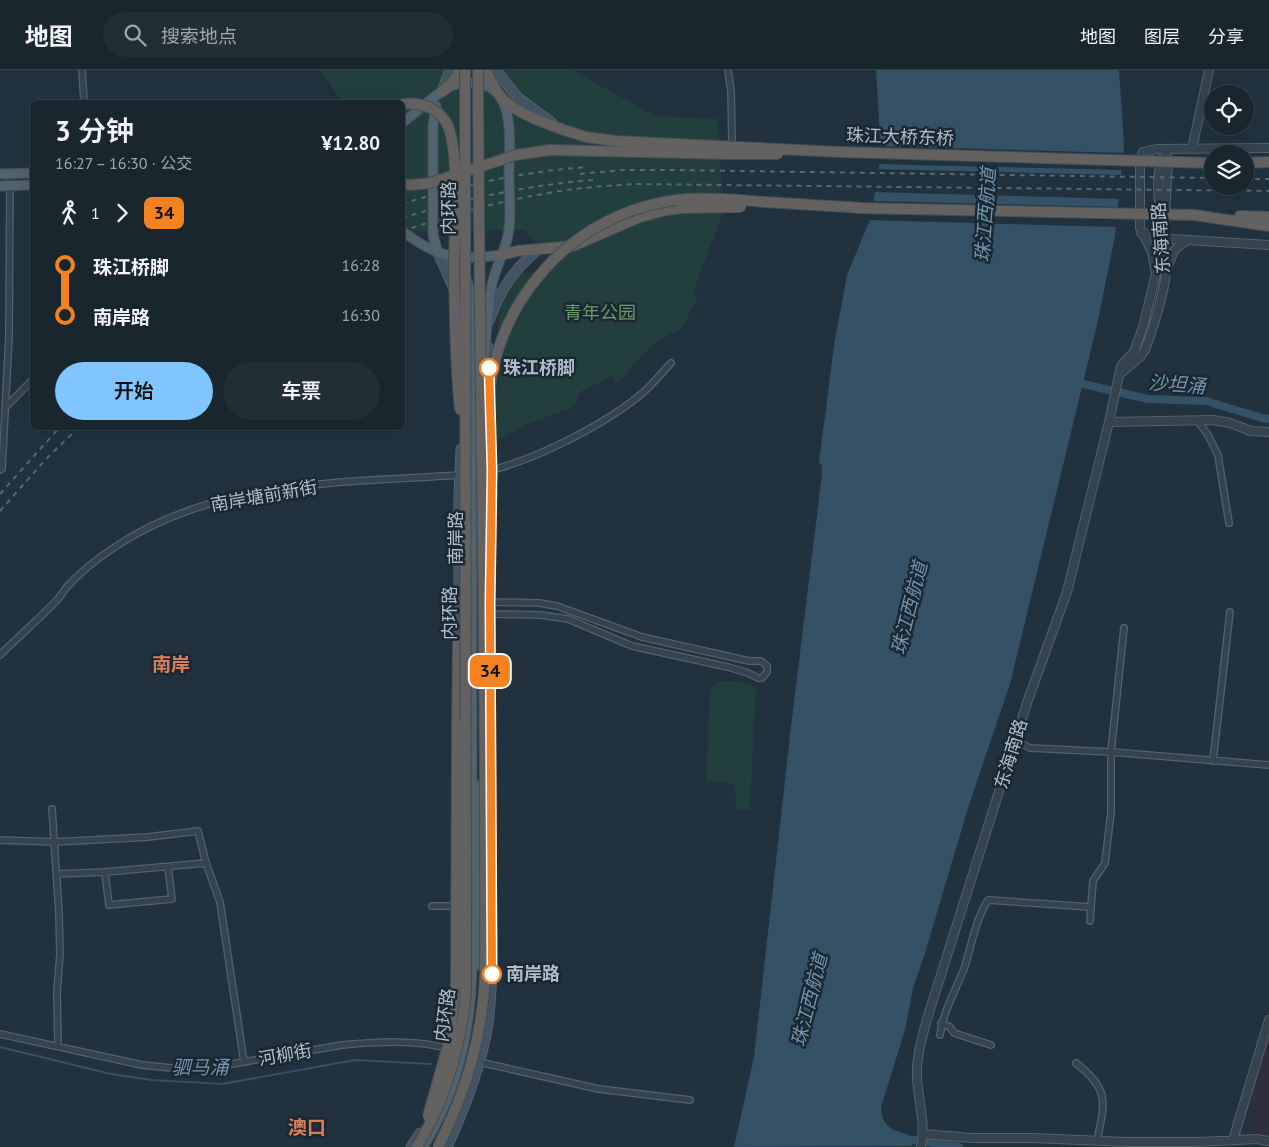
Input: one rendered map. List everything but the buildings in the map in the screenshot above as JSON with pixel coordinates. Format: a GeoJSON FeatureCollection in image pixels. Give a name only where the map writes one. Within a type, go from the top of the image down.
{"type":"FeatureCollection","features":[{"type":"Feature","properties":{"kind":"highway"},"geometry":{"type":"LineString","coordinates":[[442,92],[452,83],[461,70]]}},
{"type":"Feature","properties":{"kind":"highway","name":"内环路"},"geometry":{"type":"LineString","coordinates":[[417,1147],[439,1106],[454,1063],[462,1029],[466,991],[470,457],[465,70]]}},
{"type":"Feature","properties":{"kind":"highway","name":"内环路"},"geometry":{"type":"LineString","coordinates":[[438,1147],[454,1113],[468,1076],[477,1043],[484,1002],[487,600],[479,294],[478,70]]}},
{"type":"Feature","properties":{"kind":"highway"},"geometry":{"type":"LineString","coordinates":[[486,70],[502,99]]}},
{"type":"Feature","properties":{"kind":"highway","name":"珠江大桥东桥"},"geometry":{"type":"LineString","coordinates":[[502,99],[523,113],[558,128],[586,136],[616,141],[837,152],[1204,163]]}},
{"type":"Feature","properties":{"kind":"highway"},"geometry":{"type":"LineString","coordinates":[[405,104],[417,104],[432,109],[446,122],[452,139],[456,359],[470,457]]}},
{"type":"Feature","properties":{"kind":"highway"},"geometry":{"type":"LineString","coordinates":[[405,184],[430,183],[516,155],[549,150],[730,154],[837,152]]}},
{"type":"Feature","properties":{"kind":"highway"},"geometry":{"type":"LineString","coordinates":[[1254,163],[1269,162]]}},
{"type":"Feature","properties":{"kind":"highway"},"geometry":{"type":"LineString","coordinates":[[487,600],[492,371],[500,343],[514,310],[531,284],[549,264],[577,240],[606,221],[633,210],[657,204],[686,199],[713,199],[862,208]]}},
{"type":"Feature","properties":{"kind":"highway"},"geometry":{"type":"LineString","coordinates":[[501,255],[517,251],[573,246],[640,217],[682,208],[730,206],[862,208],[1269,217]]}},
{"type":"Feature","properties":{"kind":"highway"},"geometry":{"type":"LineString","coordinates":[[1194,215],[1269,226]]}},
{"type":"Feature","properties":{"kind":"highway"},"geometry":{"type":"LineString","coordinates":[[417,1147],[435,1094],[447,1050],[456,985],[458,643]]}},
{"type":"Feature","properties":{"kind":"main road"},"geometry":{"type":"LineString","coordinates":[[450,70],[448,80],[438,99],[433,116],[433,235],[438,253],[453,288],[458,309],[461,439],[458,643],[462,671],[465,906],[462,1054],[452,1086]]}},
{"type":"Feature","properties":{"kind":"main road"},"geometry":{"type":"LineString","coordinates":[[486,70],[498,83],[558,128]]}},
{"type":"Feature","properties":{"kind":"main road"},"geometry":{"type":"LineString","coordinates":[[495,70],[502,99]]}},
{"type":"Feature","properties":{"kind":"main road"},"geometry":{"type":"LineString","coordinates":[[495,70],[517,97]]}},
{"type":"Feature","properties":{"kind":"main road"},"geometry":{"type":"LineString","coordinates":[[405,121],[442,92],[461,83],[486,85],[494,90],[502,99]]}},
{"type":"Feature","properties":{"kind":"main road","name":"南岸路"},"geometry":{"type":"LineString","coordinates":[[417,1147],[436,1124],[452,1086],[478,1002],[480,970],[482,392],[490,293],[493,276],[508,233],[510,215],[508,123],[502,99]]}},
{"type":"Feature","properties":{"kind":"main road"},"geometry":{"type":"LineString","coordinates":[[5,174],[30,173]]}},
{"type":"Feature","properties":{"kind":"main road"},"geometry":{"type":"LineString","coordinates":[[5,186],[30,185]]}},
{"type":"Feature","properties":{"kind":"main road"},"geometry":{"type":"LineString","coordinates":[[405,233],[418,243],[438,253],[452,257],[475,258],[501,255]]}},
{"type":"Feature","properties":{"kind":"main road"},"geometry":{"type":"LineString","coordinates":[[447,1147],[467,1100],[479,1062],[486,1031],[490,998],[492,952],[490,614],[487,600],[492,470],[488,324],[508,279],[539,249]]}},
{"type":"Feature","properties":{"kind":"main road","name":"南岸路"},"geometry":{"type":"LineString","coordinates":[[452,257],[468,281],[472,317],[473,418],[470,457],[472,664],[471,1028]]}},
{"type":"Feature","properties":{"kind":"main road"},"geometry":{"type":"LineString","coordinates":[[461,439],[473,418]]}},
{"type":"Feature","properties":{"kind":"main road"},"geometry":{"type":"LineString","coordinates":[[460,475],[470,457]]}},
{"type":"Feature","properties":{"kind":"main road"},"geometry":{"type":"LineString","coordinates":[[458,643],[472,664]]}},
{"type":"Feature","properties":{"kind":"main road"},"geometry":{"type":"LineString","coordinates":[[463,817],[472,797]]}},
{"type":"Feature","properties":{"kind":"main road","name":"南岸路"},"geometry":{"type":"LineString","coordinates":[[433,1147],[449,1115],[452,1086]]}},
{"type":"Feature","properties":{"kind":"street"},"geometry":{"type":"LineString","coordinates":[[82,70],[84,100]]}},
{"type":"Feature","properties":{"kind":"street"},"geometry":{"type":"LineString","coordinates":[[728,70],[731,91],[732,140]]}},
{"type":"Feature","properties":{"kind":"street"},"geometry":{"type":"LineString","coordinates":[[1192,149],[1209,70]]}},
{"type":"Feature","properties":{"kind":"street","name":"东海南路"},"geometry":{"type":"LineString","coordinates":[[1269,148],[1146,150],[1141,156],[1139,191],[1141,233],[1152,252],[1155,266],[1155,282],[1139,342],[1134,352],[1121,366],[1067,592],[1015,740],[933,995],[918,1054],[917,1077],[922,1140],[966,1137],[1024,1137],[1174,1143],[1269,1140]]}},
{"type":"Feature","properties":{"kind":"street","name":"东海南路"},"geometry":{"type":"LineString","coordinates":[[1119,376],[1145,350],[1166,272],[1164,238],[1168,168],[1173,149]]}},
{"type":"Feature","properties":{"kind":"street"},"geometry":{"type":"LineString","coordinates":[[0,470],[2,470],[9,336],[5,174]]}},
{"type":"Feature","properties":{"kind":"street"},"geometry":{"type":"LineString","coordinates":[[1141,233],[1164,238],[1269,245]]}},
{"type":"Feature","properties":{"kind":"street"},"geometry":{"type":"LineString","coordinates":[[1166,272],[1176,248],[1180,244],[1192,240]]}},
{"type":"Feature","properties":{"kind":"street"},"geometry":{"type":"LineString","coordinates":[[470,289],[482,287],[490,293]]}},
{"type":"Feature","properties":{"kind":"street"},"geometry":{"type":"LineString","coordinates":[[492,470],[520,462],[538,454],[584,431],[618,411],[645,390],[671,362]]}},
{"type":"Feature","properties":{"kind":"street"},"geometry":{"type":"LineString","coordinates":[[5,408],[30,382]]}},
{"type":"Feature","properties":{"kind":"street"},"geometry":{"type":"LineString","coordinates":[[1196,420],[1208,436],[1218,455],[1229,523]]}},
{"type":"Feature","properties":{"kind":"street"},"geometry":{"type":"LineString","coordinates":[[1109,422],[1222,421],[1251,431],[1269,432]]}},
{"type":"Feature","properties":{"kind":"street","name":"南岸塘前新街"},"geometry":{"type":"LineString","coordinates":[[0,655],[67,588],[104,555],[130,538],[179,514],[221,500],[285,489],[370,480],[460,475]]}},
{"type":"Feature","properties":{"kind":"street"},"geometry":{"type":"LineString","coordinates":[[487,600],[557,606],[642,637],[749,661],[761,661],[767,666],[767,672],[762,678],[758,678],[728,667],[632,646],[568,619],[490,614]]}},
{"type":"Feature","properties":{"kind":"street"},"geometry":{"type":"LineString","coordinates":[[1213,761],[1230,612]]}},
{"type":"Feature","properties":{"kind":"street"},"geometry":{"type":"LineString","coordinates":[[1090,921],[1092,881],[1105,863],[1111,812],[1111,752],[1124,628]]}},
{"type":"Feature","properties":{"kind":"street"},"geometry":{"type":"LineString","coordinates":[[1015,740],[1030,748],[1111,752],[1269,765]]}},
{"type":"Feature","properties":{"kind":"street"},"geometry":{"type":"LineString","coordinates":[[52,809],[60,954],[57,992],[58,1046]]}},
{"type":"Feature","properties":{"kind":"street"},"geometry":{"type":"LineString","coordinates":[[0,840],[55,842],[148,837],[198,830],[206,862],[220,902],[244,1062]]}},
{"type":"Feature","properties":{"kind":"street"},"geometry":{"type":"LineString","coordinates":[[57,874],[168,867],[206,862]]}},
{"type":"Feature","properties":{"kind":"street"},"geometry":{"type":"LineString","coordinates":[[105,872],[109,905],[172,899],[168,867]]}},
{"type":"Feature","properties":{"kind":"street"},"geometry":{"type":"LineString","coordinates":[[940,1035],[941,1023],[965,965],[981,911],[988,900],[1091,907]]}},
{"type":"Feature","properties":{"kind":"street"},"geometry":{"type":"LineString","coordinates":[[432,906],[465,906]]}},
{"type":"Feature","properties":{"kind":"street"},"geometry":{"type":"LineString","coordinates":[[1232,1140],[1269,1020]]}},
{"type":"Feature","properties":{"kind":"street"},"geometry":{"type":"LineString","coordinates":[[941,1023],[950,1026],[954,1033],[991,1044]]}},
{"type":"Feature","properties":{"kind":"street"},"geometry":{"type":"LineString","coordinates":[[471,1028],[486,1031]]}},
{"type":"Feature","properties":{"kind":"street","name":"河柳街"},"geometry":{"type":"LineString","coordinates":[[0,1034],[158,1068],[190,1068],[244,1062],[361,1043],[418,1043],[438,1046],[479,1062],[599,1089],[690,1100]]}},
{"type":"Feature","properties":{"kind":"street"},"geometry":{"type":"LineString","coordinates":[[1076,1063],[1092,1076],[1099,1086],[1103,1111],[1097,1141]]}},
{"type":"Feature","properties":{"kind":"shaded area"},"geometry":{"type":"Polygon","coordinates":[[[1269,1025],[1269,1135],[1250,1133],[1251,1100],[1269,1025]]]}},
{"type":"Feature","properties":{"kind":"green space","name":"青年公园"},"geometry":{"type":"Polygon","coordinates":[[[319,70],[572,70],[655,116],[718,119],[723,211],[693,293],[698,296],[682,328],[655,342],[617,383],[612,376],[581,391],[574,407],[530,423],[500,439],[495,439],[497,386],[504,354],[494,364],[500,311],[519,272],[532,273],[549,258],[524,230],[423,232],[405,236],[405,100],[341,100],[319,70]]]}},
{"type":"Feature","properties":{"kind":"green space"},"geometry":{"type":"Polygon","coordinates":[[[720,681],[736,681],[756,687],[750,810],[736,809],[735,784],[706,781],[710,689],[720,681]]]}},
{"type":"Feature","properties":{"kind":"water","name":"珠江西航道"},"geometry":{"type":"Polygon","coordinates":[[[876,70],[1119,70],[1124,144],[1115,236],[1097,325],[1010,684],[969,805],[913,988],[905,1030],[881,1107],[882,1115],[887,1125],[914,1137],[912,1146],[734,1147],[754,1057],[822,474],[822,465],[819,463],[834,345],[847,275],[871,217],[881,154],[876,70]]]}},
{"type":"Feature","properties":{"kind":"pier"},"geometry":{"type":"Polygon","coordinates":[[[878,146],[1126,153],[1124,170],[877,164],[878,146]]]}},
{"type":"Feature","properties":{"kind":"pier"},"geometry":{"type":"Polygon","coordinates":[[[876,169],[1124,175],[1121,199],[872,192],[876,169]]]}},
{"type":"Feature","properties":{"kind":"pier"},"geometry":{"type":"Polygon","coordinates":[[[871,201],[1120,207],[1118,227],[867,220],[871,201]]]}},
{"type":"Feature","properties":{"kind":"waterway","name":"沙坦涌"},"geometry":{"type":"LineString","coordinates":[[1083,384],[1148,399],[1206,401],[1269,419]]}},
{"type":"Feature","properties":{"kind":"waterway","name":"驷马涌"},"geometry":{"type":"LineString","coordinates":[[0,1047],[111,1074],[152,1080],[222,1084],[355,1060],[431,1064]]}},
{"type":"Feature","properties":{"kind":"waterway"},"geometry":{"type":"LineString","coordinates":[[914,1140],[959,1147]]}},
{"type":"Feature","properties":{"kind":"railway"},"geometry":{"type":"LineString","coordinates":[[405,203],[518,175],[588,167]]}},
{"type":"Feature","properties":{"kind":"railway"},"geometry":{"type":"LineString","coordinates":[[580,174],[622,170],[672,170],[1204,178]]}},
{"type":"Feature","properties":{"kind":"railway"},"geometry":{"type":"LineString","coordinates":[[1254,179],[1269,179]]}},
{"type":"Feature","properties":{"kind":"railway"},"geometry":{"type":"LineString","coordinates":[[405,217],[497,194],[545,185],[593,180]]}},
{"type":"Feature","properties":{"kind":"railway"},"geometry":{"type":"LineString","coordinates":[[405,230],[472,210],[525,197],[577,189],[634,184],[1269,191]]}},
{"type":"Feature","properties":{"kind":"railway"},"geometry":{"type":"LineString","coordinates":[[0,494],[57,430]]}},
{"type":"Feature","properties":{"kind":"railway"},"geometry":{"type":"LineString","coordinates":[[0,511],[46,459],[76,430]]}},
{"type":"Feature","properties":{"kind":"bus line","name":"34"},"geometry":{"type":"LineString","coordinates":[[489,368],[492,470],[490,602],[492,974]]}},
{"type":"Feature","properties":{"kind":"place","name":"珠江桥脚"},"geometry":{"type":"Point","coordinates":[489,368]}},
{"type":"Feature","properties":{"kind":"place","name":"南岸路"},"geometry":{"type":"Point","coordinates":[492,974]}},
{"type":"Feature","properties":{"kind":"district","name":"南岸"},"geometry":{"type":"Point","coordinates":[171,664]}},
{"type":"Feature","properties":{"kind":"district","name":"澳口"},"geometry":{"type":"Point","coordinates":[307,1127]}}]}
